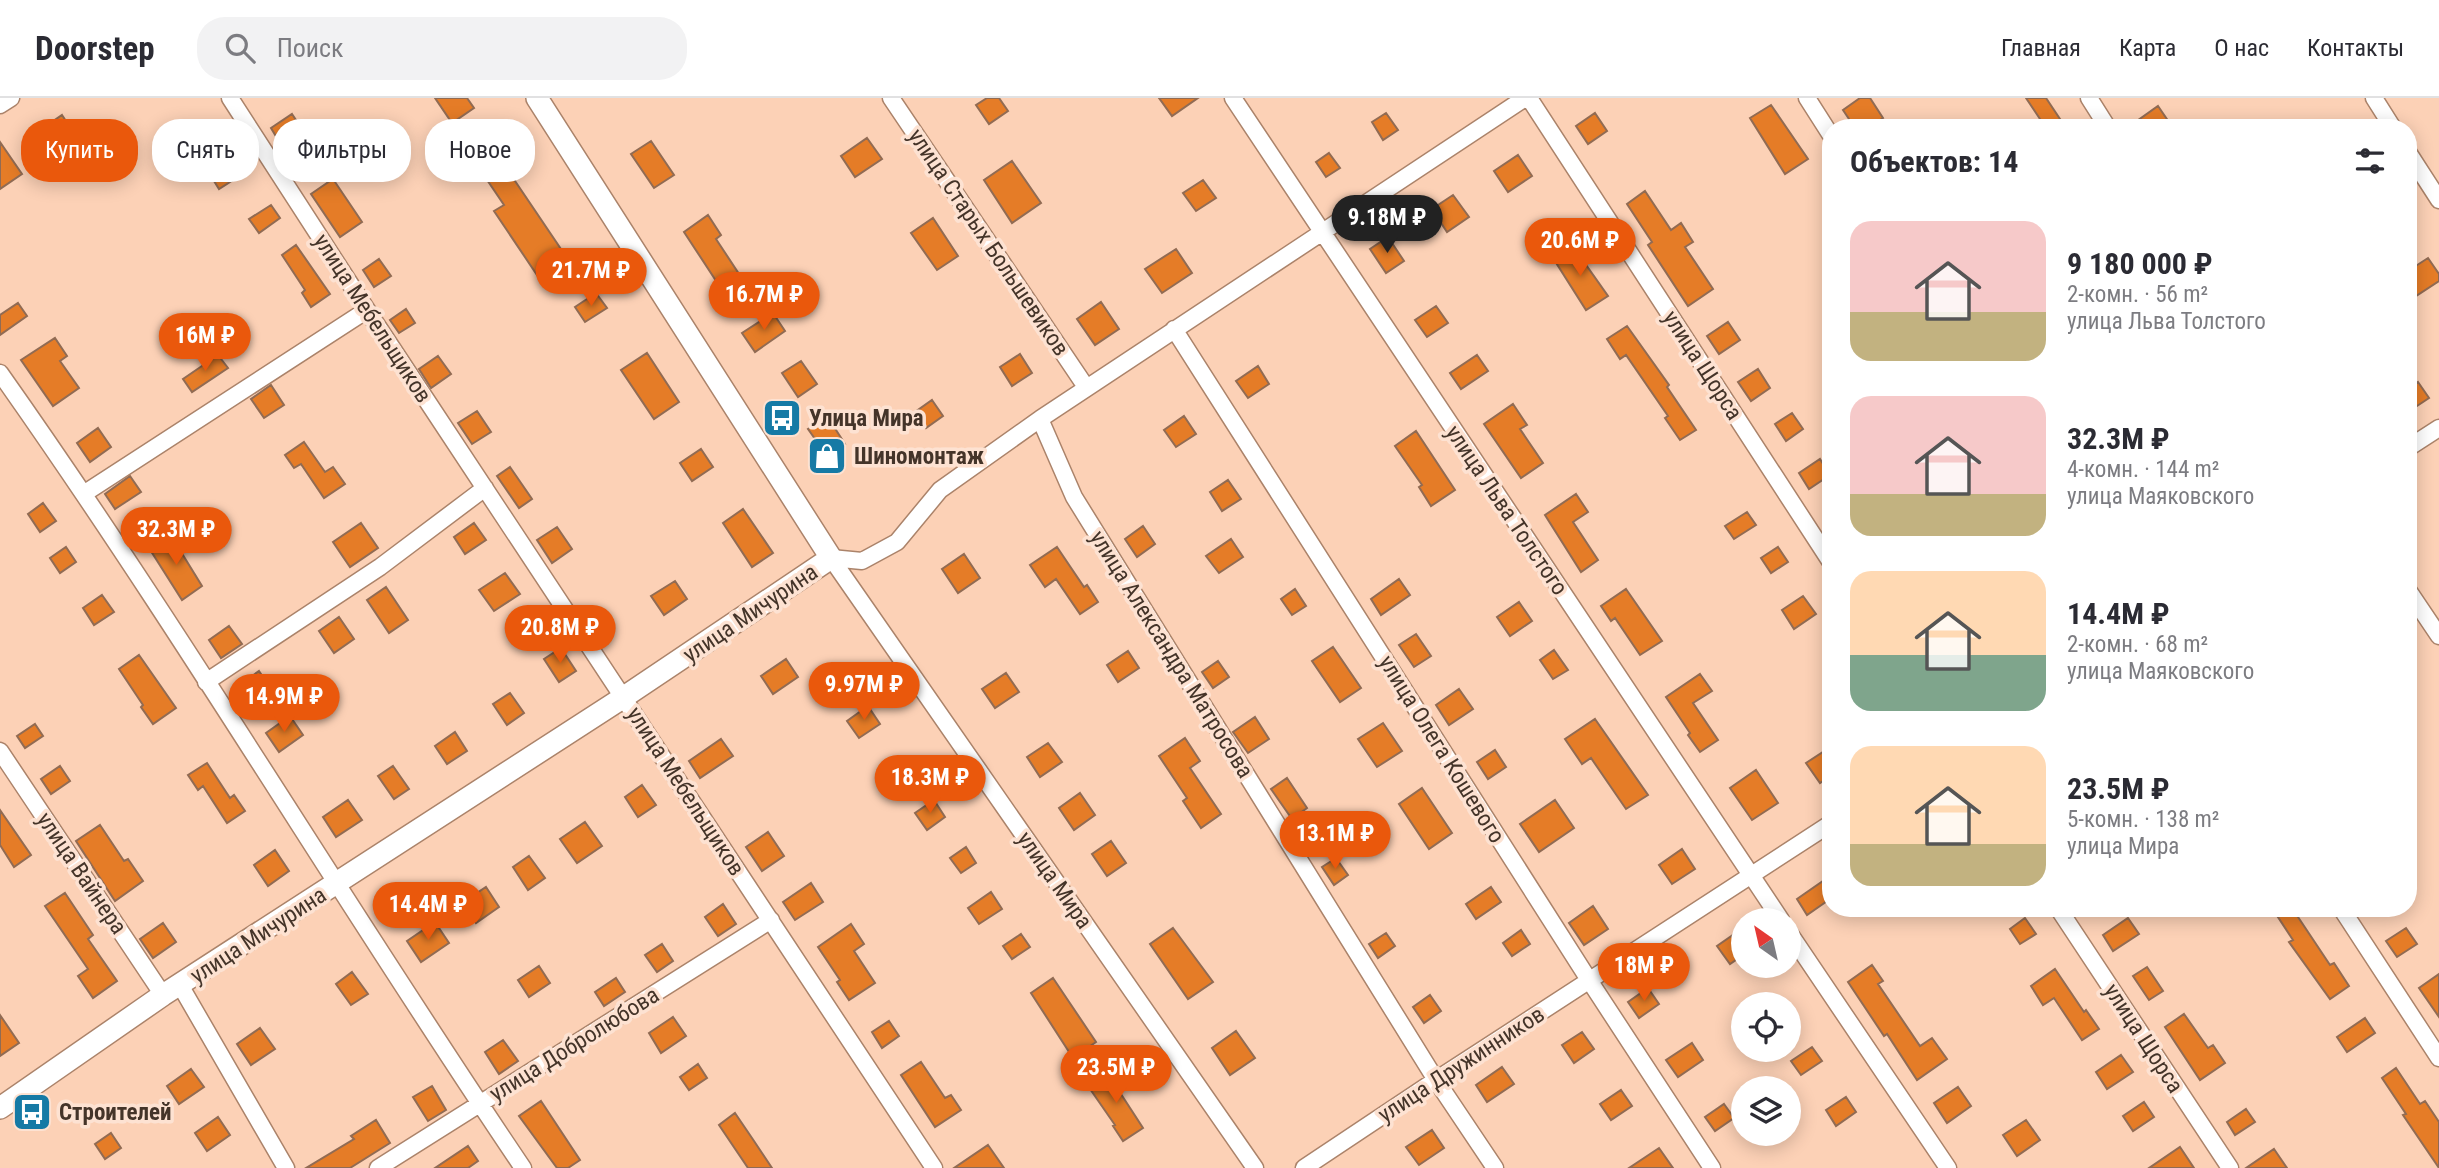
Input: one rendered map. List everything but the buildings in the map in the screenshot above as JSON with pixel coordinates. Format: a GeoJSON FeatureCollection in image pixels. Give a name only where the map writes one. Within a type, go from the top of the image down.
{"type":"FeatureCollection","features":[{"type":"Feature","properties":{"kind":"street"},"geometry":{"type":"LineString","coordinates":[[0,105],[11,98]]}},
{"type":"Feature","properties":{"kind":"street","name":"улица Мебельщиков"},"geometry":{"type":"LineString","coordinates":[[230,98],[934,1168]]}},
{"type":"Feature","properties":{"kind":"street","name":"улица Мира"},"geometry":{"type":"LineString","coordinates":[[537,98],[831,558],[1255,1168]]}},
{"type":"Feature","properties":{"kind":"street","name":"улица Старых Большевиков"},"geometry":{"type":"LineString","coordinates":[[891,98],[1086,387]]}},
{"type":"Feature","properties":{"kind":"street","name":"улица Льва Толстого"},"geometry":{"type":"LineString","coordinates":[[1233,98],[1773,908]]}},
{"type":"Feature","properties":{"kind":"street","name":"улица Мичурина"},"geometry":{"type":"LineString","coordinates":[[0,1108],[172,990],[624,697],[831,558],[862,561],[897,542],[940,490],[1040,419],[1527,98]]}},
{"type":"Feature","properties":{"kind":"street","name":"улица Щорса"},"geometry":{"type":"LineString","coordinates":[[1527,98],[1822,549]]}},
{"type":"Feature","properties":{"kind":"street"},"geometry":{"type":"LineString","coordinates":[[1807,98],[1822,121]]}},
{"type":"Feature","properties":{"kind":"street"},"geometry":{"type":"LineString","coordinates":[[2089,98],[2102,119]]}},
{"type":"Feature","properties":{"kind":"street"},"geometry":{"type":"LineString","coordinates":[[2374,98],[2387,119]]}},
{"type":"Feature","properties":{"kind":"street"},"geometry":{"type":"LineString","coordinates":[[2417,166],[2439,200]]}},
{"type":"Feature","properties":{"kind":"street"},"geometry":{"type":"LineString","coordinates":[[85,493],[367,310]]}},
{"type":"Feature","properties":{"kind":"street","name":"улица Олега Кошевого"},"geometry":{"type":"LineString","coordinates":[[1174,329],[1712,1168]]}},
{"type":"Feature","properties":{"kind":"street"},"geometry":{"type":"LineString","coordinates":[[0,373],[85,493],[336,885],[523,1168]]}},
{"type":"Feature","properties":{"kind":"street","name":"улица Александра Матросова"},"geometry":{"type":"LineString","coordinates":[[1040,419],[1074,497],[1436,1080],[1495,1168]]}},
{"type":"Feature","properties":{"kind":"street"},"geometry":{"type":"LineString","coordinates":[[2417,442],[2439,428]]}},
{"type":"Feature","properties":{"kind":"street"},"geometry":{"type":"LineString","coordinates":[[206,682],[380,567],[485,488]]}},
{"type":"Feature","properties":{"kind":"street"},"geometry":{"type":"LineString","coordinates":[[2417,603],[2439,636]]}},
{"type":"Feature","properties":{"kind":"street","name":"улица Вайнера"},"geometry":{"type":"LineString","coordinates":[[0,751],[172,990],[286,1168]]}},
{"type":"Feature","properties":{"kind":"street","name":"улица Дружинников"},"geometry":{"type":"LineString","coordinates":[[1304,1168],[1822,829]]}},
{"type":"Feature","properties":{"kind":"street","name":"улица Щорса"},"geometry":{"type":"LineString","coordinates":[[2064,917],[2230,1168]]}},
{"type":"Feature","properties":{"kind":"street"},"geometry":{"type":"LineString","coordinates":[[2348,917],[2439,1058]]}},
{"type":"Feature","properties":{"kind":"street","name":"улица Добролюбова"},"geometry":{"type":"LineString","coordinates":[[377,1168],[771,920]]}},
{"type":"Feature","properties":{"kind":"street"},"geometry":{"type":"LineString","coordinates":[[1801,950],[1948,1168]]}},
{"type":"Feature","properties":{"kind":"place","name":"Улица Мира"},"geometry":{"type":"Point","coordinates":[782,418]}},
{"type":"Feature","properties":{"kind":"place","name":"Шиномонтаж"},"geometry":{"type":"Point","coordinates":[827,456]}},
{"type":"Feature","properties":{"kind":"place","name":"Строителей"},"geometry":{"type":"Point","coordinates":[32,1112]}}]}
